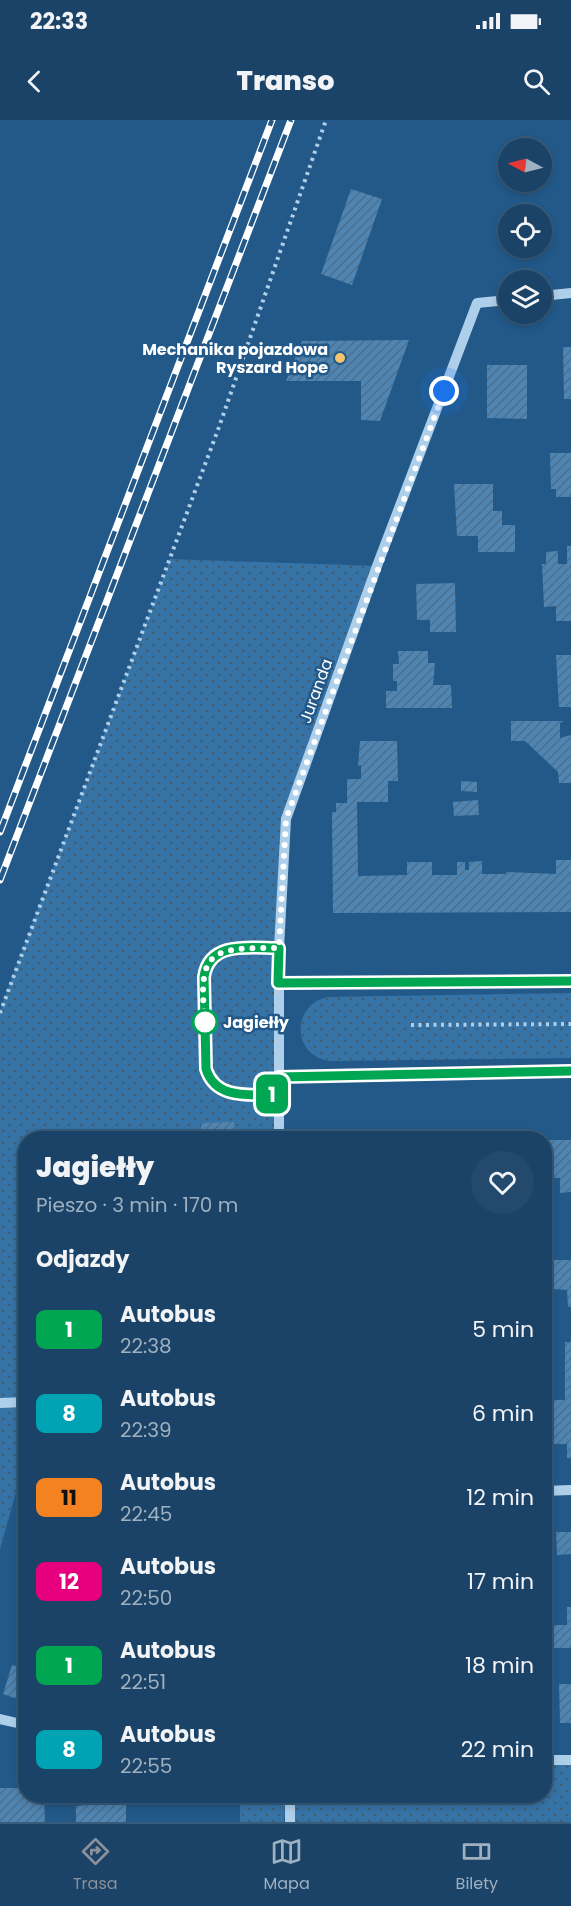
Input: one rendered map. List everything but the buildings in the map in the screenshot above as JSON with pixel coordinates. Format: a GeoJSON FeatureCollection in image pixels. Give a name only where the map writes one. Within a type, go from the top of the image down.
{"type":"FeatureCollection","features":[{"type":"Feature","properties":{"kind":"street"},"geometry":{"type":"LineString","coordinates":[[552,295],[571,293]]}},
{"type":"Feature","properties":{"kind":"street","name":"Juranda"},"geometry":{"type":"LineString","coordinates":[[279,1131],[278,983],[286,819],[377,566],[477,303],[498,301]]}},
{"type":"Feature","properties":{"kind":"street"},"geometry":{"type":"LineString","coordinates":[[279,948],[234,948],[222,951],[207,965],[204,977],[205,1062],[211,1081],[221,1090],[234,1094],[279,1095]]}},
{"type":"Feature","properties":{"kind":"street"},"geometry":{"type":"LineString","coordinates":[[278,983],[571,981]]}},
{"type":"Feature","properties":{"kind":"street"},"geometry":{"type":"LineString","coordinates":[[279,1077],[571,1071]]}},
{"type":"Feature","properties":{"kind":"street"},"geometry":{"type":"LineString","coordinates":[[0,1403],[18,1402]]}},
{"type":"Feature","properties":{"kind":"street"},"geometry":{"type":"LineString","coordinates":[[552,1491],[571,1490]]}},
{"type":"Feature","properties":{"kind":"street"},"geometry":{"type":"LineString","coordinates":[[0,1719],[18,1723]]}},
{"type":"Feature","properties":{"kind":"street"},"geometry":{"type":"LineString","coordinates":[[552,1760],[571,1760]]}},
{"type":"Feature","properties":{"kind":"street"},"geometry":{"type":"LineString","coordinates":[[290,1803],[290,1822]]}},
{"type":"Feature","properties":{"kind":"path"},"geometry":{"type":"LineString","coordinates":[[0,1013],[219,427],[326,120]]}},
{"type":"Feature","properties":{"kind":"path"},"geometry":{"type":"LineString","coordinates":[[411,1025],[571,1024]]}},
{"type":"Feature","properties":{"kind":"shaded area"},"geometry":{"type":"Polygon","coordinates":[[[170,559],[377,566],[286,819],[279,1131],[18,1131],[18,1485],[0,1549],[0,1010],[170,559]]]}},
{"type":"Feature","properties":{"kind":"shaded area"},"geometry":{"type":"Polygon","coordinates":[[[571,993],[571,1058],[329,1061],[317,1057],[308,1050],[301,1030],[302,1020],[307,1010],[315,1002],[327,997],[571,993]]]}},
{"type":"Feature","properties":{"kind":"shaded area"},"geometry":{"type":"Polygon","coordinates":[[[552,1760],[571,1760],[571,1822],[290,1822],[290,1803],[552,1803],[552,1760]]]}},
{"type":"Feature","properties":{"kind":"shaded area"},"geometry":{"type":"Polygon","coordinates":[[[240,1803],[285,1803],[284,1822],[240,1822],[240,1803]]]}},
{"type":"Feature","properties":{"kind":"railway"},"geometry":{"type":"LineString","coordinates":[[0,832],[272,120]]}},
{"type":"Feature","properties":{"kind":"railway"},"geometry":{"type":"LineString","coordinates":[[0,880],[291,120]]}},
{"type":"Feature","properties":{"kind":"bus line","name":"1"},"geometry":{"type":"LineString","coordinates":[[571,981],[278,983],[279,948],[234,948],[222,951],[211,959],[204,977],[206,1069],[216,1086],[234,1094],[279,1095],[279,1077],[571,1071]]}},
{"type":"Feature","properties":{"kind":"place","name":"Mechanika pojazdowa Ryszard Hope"},"geometry":{"type":"Point","coordinates":[340,358]}},
{"type":"Feature","properties":{"kind":"place","name":"Jagiełły"},"geometry":{"type":"Point","coordinates":[205,1022]}},
{"type":"Feature","properties":{"kind":"route"},"geometry":{"type":"LineString","coordinates":[[205,1022],[204,977],[211,959],[222,951],[234,948],[279,948],[286,819],[377,566],[444,391]]}}]}
